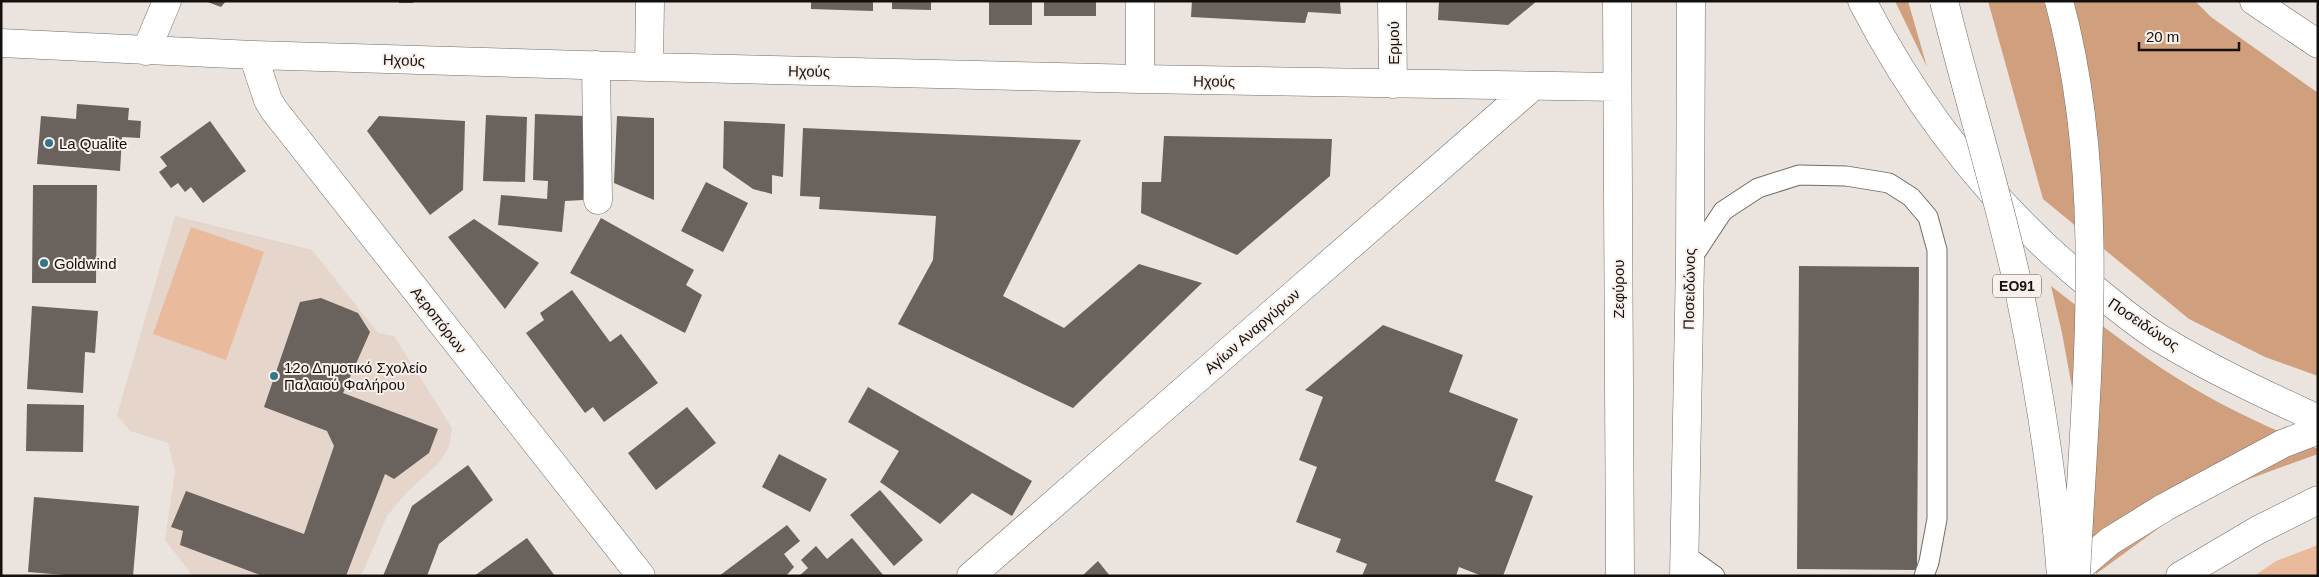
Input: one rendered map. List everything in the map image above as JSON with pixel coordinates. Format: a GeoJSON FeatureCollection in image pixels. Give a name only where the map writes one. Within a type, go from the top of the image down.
{"type":"FeatureCollection","features":[{"type":"Feature","properties":{"kind":"main road"},"geometry":{"type":"LineString","coordinates":[[146,51],[167,1]]}},
{"type":"Feature","properties":{"kind":"main road"},"geometry":{"type":"LineString","coordinates":[[650,1],[650,67]]}},
{"type":"Feature","properties":{"kind":"main road"},"geometry":{"type":"LineString","coordinates":[[1140,1],[1140,79]]}},
{"type":"Feature","properties":{"kind":"main road","name":"Ερμού"},"geometry":{"type":"LineString","coordinates":[[1392,1],[1393,84]]}},
{"type":"Feature","properties":{"kind":"main road","name":"Ζεφύρου"},"geometry":{"type":"LineString","coordinates":[[1617,1],[1620,576]]}},
{"type":"Feature","properties":{"kind":"main road","name":"Ποσειδώνος"},"geometry":{"type":"LineString","coordinates":[[1684,565],[1690,261],[1690,1]]}},
{"type":"Feature","properties":{"kind":"main road","name":"Ποσειδώνος"},"geometry":{"type":"LineString","coordinates":[[1862,1],[1903,74],[1932,117],[1983,182],[2021,223],[2074,274],[2159,338],[2315,421]]}},
{"type":"Feature","properties":{"kind":"main road","name":"ΕΟ91"},"geometry":{"type":"LineString","coordinates":[[1944,1],[2019,294],[2043,416],[2055,504],[2060,576]]}},
{"type":"Feature","properties":{"kind":"main road"},"geometry":{"type":"LineString","coordinates":[[2059,1],[2075,68],[2087,171],[2089,304],[2076,576]]}},
{"type":"Feature","properties":{"kind":"main road"},"geometry":{"type":"LineString","coordinates":[[2254,1],[2318,44]]}},
{"type":"Feature","properties":{"kind":"main road","name":"Ηχούς"},"geometry":{"type":"LineString","coordinates":[[1,43],[146,51],[596,66],[1140,79],[1617,87]]}},
{"type":"Feature","properties":{"kind":"main road","name":"Αεροπόρων"},"geometry":{"type":"LineString","coordinates":[[253,55],[268,100],[274,110],[642,576]]}},
{"type":"Feature","properties":{"kind":"main road"},"geometry":{"type":"LineString","coordinates":[[596,66],[598,200]]}},
{"type":"Feature","properties":{"kind":"main road","name":"Αγίων Αναργύρων"},"geometry":{"type":"LineString","coordinates":[[971,576],[1532,87]]}},
{"type":"Feature","properties":{"kind":"main road"},"geometry":{"type":"LineString","coordinates":[[2069,576],[2110,542],[2165,507],[2258,456],[2315,421]]}},
{"type":"Feature","properties":{"kind":"main road"},"geometry":{"type":"LineString","coordinates":[[2180,576],[2258,530],[2318,500]]}},
{"type":"Feature","properties":{"kind":"lane"},"geometry":{"type":"LineString","coordinates":[[1690,261],[1723,211],[1758,188],[1798,175],[1846,176],[1889,183],[1911,197],[1928,217],[1937,250],[1937,519],[1930,562],[1924,576]]}},
{"type":"Feature","properties":{"kind":"lane"},"geometry":{"type":"LineString","coordinates":[[1684,565],[1715,576]]}},
{"type":"Feature","properties":{"kind":"shaded area"},"geometry":{"type":"Polygon","coordinates":[[[1895,1],[1908,1],[1927,67],[1895,1]]]}},
{"type":"Feature","properties":{"kind":"shaded area"},"geometry":{"type":"Polygon","coordinates":[[[1988,1],[2195,1],[2211,17],[2318,93],[2318,376],[2265,357],[2189,319],[2043,199],[1988,1]]]}},
{"type":"Feature","properties":{"kind":"shaded area","name":"12ο Δημοτικό Σχολείο Παλαιού Φαλήρου"},"geometry":{"type":"Polygon","coordinates":[[[175,216],[312,250],[378,333],[394,336],[452,428],[449,447],[439,463],[407,492],[387,516],[361,576],[193,576],[165,540],[175,471],[168,443],[130,431],[117,415],[175,216]]]}},
{"type":"Feature","properties":{"kind":"shaded area"},"geometry":{"type":"Polygon","coordinates":[[[191,227],[264,252],[226,360],[153,334],[191,227]]]}},
{"type":"Feature","properties":{"kind":"shaded area"},"geometry":{"type":"Polygon","coordinates":[[[2051,286],[2124,342],[2180,380],[2229,408],[2318,449],[2318,454],[2249,479],[2178,514],[2096,574],[2084,453],[2062,333],[2051,286]]]}},
{"type":"Feature","properties":{"kind":"shaded area"},"geometry":{"type":"Polygon","coordinates":[[[2318,545],[2318,576],[2254,576],[2276,561],[2318,545]]]}},
{"type":"Feature","properties":{"kind":"building"},"geometry":{"type":"Polygon","coordinates":[[[205,1],[226,1],[221,7],[205,1]]]}},
{"type":"Feature","properties":{"kind":"building"},"geometry":{"type":"Polygon","coordinates":[[[399,1],[414,1],[413,3],[399,3],[399,1]]]}},
{"type":"Feature","properties":{"kind":"building"},"geometry":{"type":"Polygon","coordinates":[[[811,1],[873,1],[873,11],[811,9],[811,1]]]}},
{"type":"Feature","properties":{"kind":"building"},"geometry":{"type":"Polygon","coordinates":[[[892,1],[931,1],[931,10],[892,9],[892,1]]]}},
{"type":"Feature","properties":{"kind":"building"},"geometry":{"type":"Polygon","coordinates":[[[989,1],[1032,1],[1032,25],[989,25],[989,1]]]}},
{"type":"Feature","properties":{"kind":"building"},"geometry":{"type":"Polygon","coordinates":[[[1044,1],[1096,1],[1096,16],[1044,16],[1044,1]]]}},
{"type":"Feature","properties":{"kind":"building"},"geometry":{"type":"Polygon","coordinates":[[[1192,1],[1340,1],[1341,14],[1308,12],[1305,23],[1191,17],[1192,1]]]}},
{"type":"Feature","properties":{"kind":"building"},"geometry":{"type":"Polygon","coordinates":[[[1439,1],[1537,1],[1508,25],[1438,20],[1439,1]]]}},
{"type":"Feature","properties":{"kind":"building"},"geometry":{"type":"Polygon","coordinates":[[[77,104],[129,108],[128,120],[141,121],[140,138],[122,137],[120,171],[37,164],[41,116],[76,119],[77,104]]]}},
{"type":"Feature","properties":{"kind":"building"},"geometry":{"type":"Polygon","coordinates":[[[535,114],[585,116],[583,200],[565,201],[562,232],[498,225],[501,195],[547,199],[548,181],[533,180],[535,114]]]}},
{"type":"Feature","properties":{"kind":"building"},"geometry":{"type":"Polygon","coordinates":[[[486,115],[527,117],[525,182],[483,181],[486,115]]]}},
{"type":"Feature","properties":{"kind":"building"},"geometry":{"type":"Polygon","coordinates":[[[379,116],[465,121],[463,190],[430,215],[367,131],[379,116]]]}},
{"type":"Feature","properties":{"kind":"building"},"geometry":{"type":"Polygon","coordinates":[[[617,116],[654,118],[654,200],[614,183],[617,116]]]}},
{"type":"Feature","properties":{"kind":"building"},"geometry":{"type":"Polygon","coordinates":[[[210,121],[246,171],[203,203],[191,187],[185,192],[178,183],[171,188],[159,172],[167,166],[160,157],[210,121]]]}},
{"type":"Feature","properties":{"kind":"building"},"geometry":{"type":"Polygon","coordinates":[[[724,121],[785,124],[783,177],[772,175],[772,194],[753,189],[723,168],[724,121]]]}},
{"type":"Feature","properties":{"kind":"building"},"geometry":{"type":"Polygon","coordinates":[[[803,128],[1081,140],[1003,296],[1064,328],[1139,264],[1202,283],[1073,408],[898,324],[933,260],[936,216],[819,209],[820,197],[800,196],[803,128]]]}},
{"type":"Feature","properties":{"kind":"building"},"geometry":{"type":"Polygon","coordinates":[[[1164,136],[1332,139],[1330,176],[1237,255],[1141,213],[1142,182],[1161,182],[1164,136]]]}},
{"type":"Feature","properties":{"kind":"building"},"geometry":{"type":"Polygon","coordinates":[[[706,182],[748,203],[723,252],[681,231],[706,182]]]}},
{"type":"Feature","properties":{"kind":"building"},"geometry":{"type":"Polygon","coordinates":[[[33,185],[97,185],[96,283],[32,283],[33,185]]]}},
{"type":"Feature","properties":{"kind":"building"},"geometry":{"type":"Polygon","coordinates":[[[601,218],[694,270],[686,285],[702,295],[685,333],[570,273],[601,218]]]}},
{"type":"Feature","properties":{"kind":"building"},"geometry":{"type":"Polygon","coordinates":[[[474,219],[539,263],[505,309],[448,237],[474,219]]]}},
{"type":"Feature","properties":{"kind":"building"},"geometry":{"type":"Polygon","coordinates":[[[1799,266],[1919,267],[1917,570],[1797,569],[1799,266]]]}},
{"type":"Feature","properties":{"kind":"building"},"geometry":{"type":"Polygon","coordinates":[[[572,290],[610,342],[621,334],[658,383],[604,422],[593,407],[585,413],[526,333],[544,320],[540,313],[572,290]]]}},
{"type":"Feature","properties":{"kind":"building"},"geometry":{"type":"Polygon","coordinates":[[[321,298],[358,313],[370,332],[343,393],[438,429],[429,453],[394,479],[385,474],[346,576],[263,576],[180,545],[183,531],[171,527],[186,491],[304,534],[334,446],[327,431],[264,407],[300,302],[321,298]]]}},
{"type":"Feature","properties":{"kind":"building"},"geometry":{"type":"Polygon","coordinates":[[[32,306],[98,311],[95,353],[85,352],[83,393],[27,389],[32,306]]]}},
{"type":"Feature","properties":{"kind":"building"},"geometry":{"type":"Polygon","coordinates":[[[1383,325],[1463,355],[1449,392],[1518,419],[1495,481],[1533,496],[1503,576],[1482,576],[1459,567],[1456,576],[1362,576],[1367,564],[1336,552],[1341,539],[1296,522],[1317,467],[1299,460],[1323,397],[1305,390],[1383,325]]]}},
{"type":"Feature","properties":{"kind":"building"},"geometry":{"type":"Polygon","coordinates":[[[868,387],[1032,481],[1012,516],[972,493],[940,524],[880,482],[899,451],[848,422],[868,387]]]}},
{"type":"Feature","properties":{"kind":"building"},"geometry":{"type":"Polygon","coordinates":[[[27,404],[84,405],[83,452],[26,451],[27,404]]]}},
{"type":"Feature","properties":{"kind":"building"},"geometry":{"type":"Polygon","coordinates":[[[687,407],[716,443],[656,490],[628,453],[687,407]]]}},
{"type":"Feature","properties":{"kind":"building"},"geometry":{"type":"Polygon","coordinates":[[[779,454],[827,479],[810,512],[762,487],[779,454]]]}},
{"type":"Feature","properties":{"kind":"building"},"geometry":{"type":"Polygon","coordinates":[[[468,465],[493,500],[439,544],[427,576],[383,576],[412,506],[468,465]]]}},
{"type":"Feature","properties":{"kind":"building"},"geometry":{"type":"Polygon","coordinates":[[[880,490],[923,540],[894,566],[850,515],[880,490]]]}},
{"type":"Feature","properties":{"kind":"building"},"geometry":{"type":"Polygon","coordinates":[[[34,497],[139,506],[133,576],[77,576],[28,572],[34,497]]]}},
{"type":"Feature","properties":{"kind":"building"},"geometry":{"type":"Polygon","coordinates":[[[787,525],[800,541],[784,554],[794,567],[786,576],[719,576],[787,525]]]}},
{"type":"Feature","properties":{"kind":"building"},"geometry":{"type":"Polygon","coordinates":[[[527,538],[555,576],[474,576],[527,538]]]}},
{"type":"Feature","properties":{"kind":"building"},"geometry":{"type":"Polygon","coordinates":[[[852,538],[884,576],[799,576],[808,568],[801,560],[816,546],[827,559],[852,538]]]}},
{"type":"Feature","properties":{"kind":"building"},"geometry":{"type":"Polygon","coordinates":[[[1098,561],[1110,576],[1082,576],[1098,561]]]}},
{"type":"Feature","properties":{"kind":"place","name":"La Qualite"},"geometry":{"type":"Point","coordinates":[49,143]}},
{"type":"Feature","properties":{"kind":"place","name":"Goldwind"},"geometry":{"type":"Point","coordinates":[44,263]}},
{"type":"Feature","properties":{"kind":"place","name":"12ο Δημοτικό Σχολείο Παλαιού Φαλήρου"},"geometry":{"type":"Point","coordinates":[274,376]}}]}
